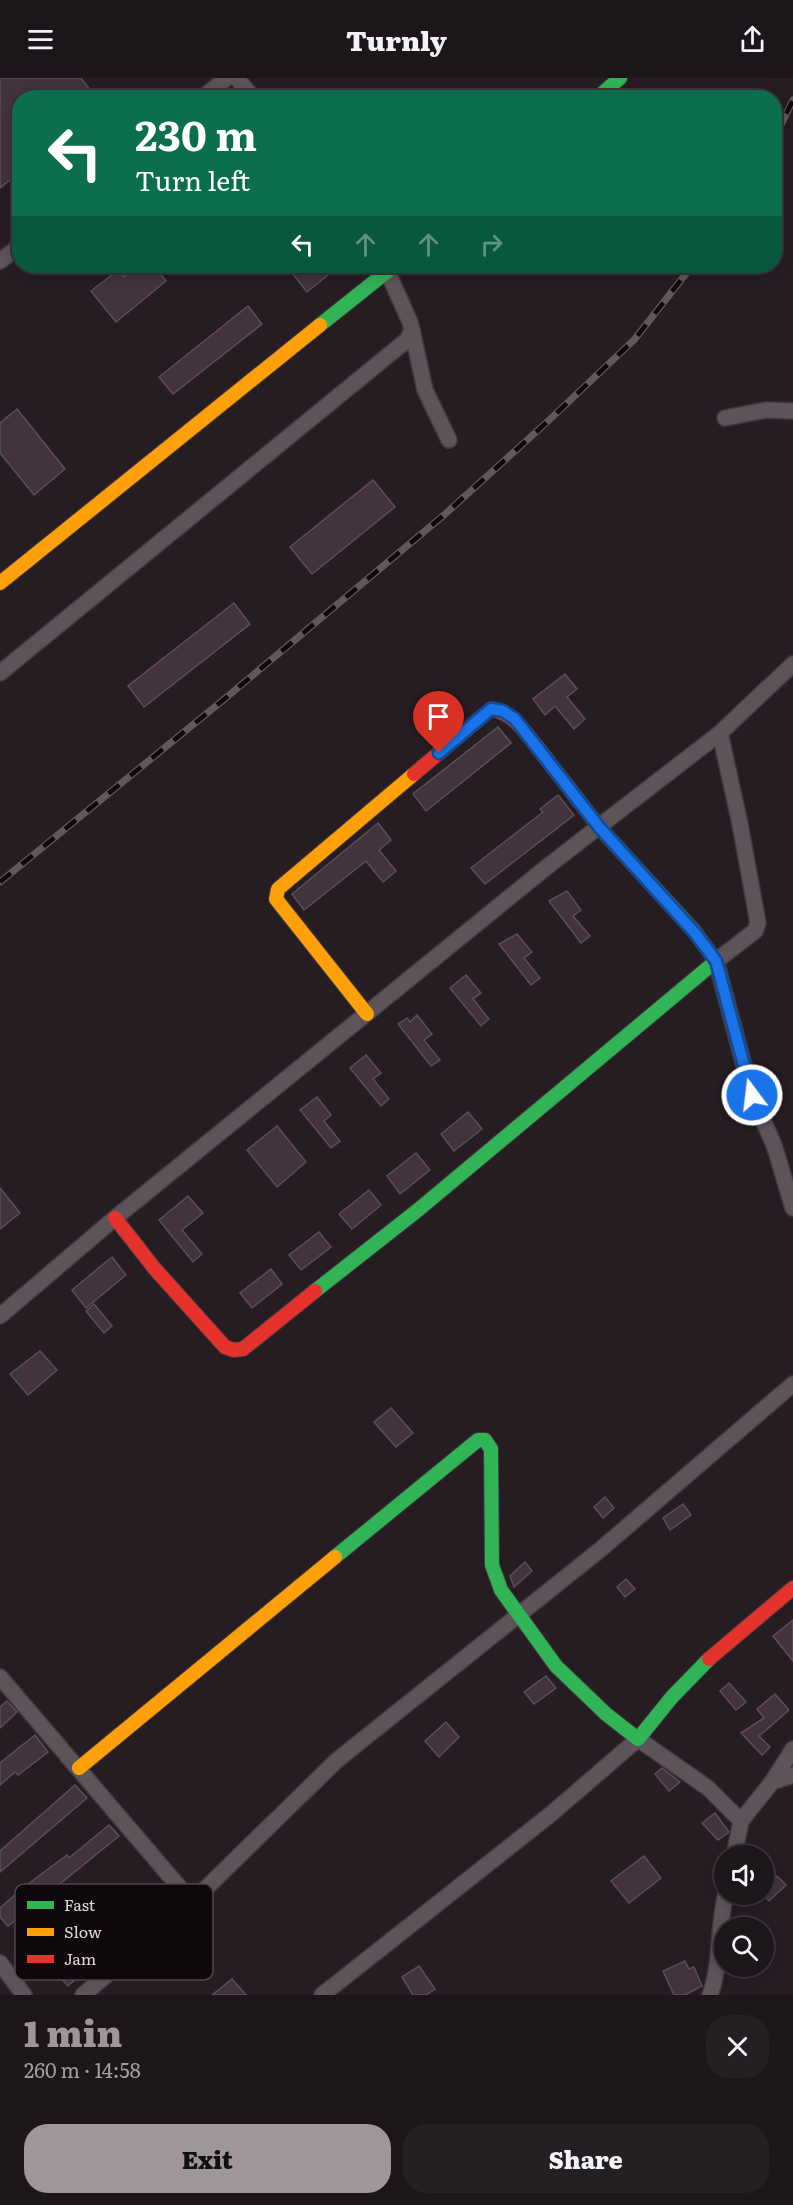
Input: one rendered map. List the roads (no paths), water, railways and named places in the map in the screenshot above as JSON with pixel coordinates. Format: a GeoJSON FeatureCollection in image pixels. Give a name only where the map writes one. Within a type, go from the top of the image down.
{"type":"FeatureCollection","features":[{"type":"Feature","properties":{"kind":"street"},"geometry":{"type":"LineString","coordinates":[[212,90],[227,78]]}},
{"type":"Feature","properties":{"kind":"street"},"geometry":{"type":"LineString","coordinates":[[237,78],[247,90]]}},
{"type":"Feature","properties":{"kind":"street"},"geometry":{"type":"LineString","coordinates":[[606,90],[620,78]]}},
{"type":"Feature","properties":{"kind":"street"},"geometry":{"type":"LineString","coordinates":[[0,583],[383,273]]}},
{"type":"Feature","properties":{"kind":"street"},"geometry":{"type":"LineString","coordinates":[[392,273],[411,330],[425,390],[448,440]]}},
{"type":"Feature","properties":{"kind":"street"},"geometry":{"type":"LineString","coordinates":[[0,673],[384,360],[407,340],[411,330]]}},
{"type":"Feature","properties":{"kind":"street"},"geometry":{"type":"LineString","coordinates":[[725,418],[766,410],[793,411]]}},
{"type":"Feature","properties":{"kind":"street"},"geometry":{"type":"LineString","coordinates":[[0,1316],[115,1218],[548,866],[720,733],[791,670]]}},
{"type":"Feature","properties":{"kind":"street"},"geometry":{"type":"LineString","coordinates":[[367,1014],[276,899],[278,889],[491,709],[503,711],[515,719],[599,827],[687,924],[716,961],[752,1095],[774,1145],[793,1208]]}},
{"type":"Feature","properties":{"kind":"street"},"geometry":{"type":"LineString","coordinates":[[115,1218],[155,1269],[225,1347],[234,1350],[243,1349],[418,1210],[755,931],[758,923],[720,733]]}},
{"type":"Feature","properties":{"kind":"street"},"geometry":{"type":"LineString","coordinates":[[210,1884],[336,1761],[601,1549],[793,1384]]}},
{"type":"Feature","properties":{"kind":"street"},"geometry":{"type":"LineString","coordinates":[[79,1768],[478,1440],[484,1440],[491,1449],[492,1565],[501,1590],[556,1666],[606,1714],[708,1788],[741,1821]]}},
{"type":"Feature","properties":{"kind":"street"},"geometry":{"type":"LineString","coordinates":[[322,1995],[551,1814],[638,1738],[687,1681],[793,1588]]}},
{"type":"Feature","properties":{"kind":"street"},"geometry":{"type":"LineString","coordinates":[[0,1677],[177,1884]]}},
{"type":"Feature","properties":{"kind":"street"},"geometry":{"type":"LineString","coordinates":[[736,1845],[741,1821],[772,1782],[793,1749]]}},
{"type":"Feature","properties":{"kind":"street"},"geometry":{"type":"LineString","coordinates":[[772,1782],[793,1775]]}},
{"type":"Feature","properties":{"kind":"street"},"geometry":{"type":"LineString","coordinates":[[710,1995],[719,1961],[723,1905]]}},
{"type":"Feature","properties":{"kind":"street"},"geometry":{"type":"LineString","coordinates":[[0,1963],[24,1995]]}},
{"type":"Feature","properties":{"kind":"street"},"geometry":{"type":"LineString","coordinates":[[83,1995],[101,1980]]}},
{"type":"Feature","properties":{"kind":"railway"},"geometry":{"type":"LineString","coordinates":[[782,123],[793,100]]}},
{"type":"Feature","properties":{"kind":"railway"},"geometry":{"type":"LineString","coordinates":[[0,882],[222,701],[444,515],[634,340],[687,273]]}}]}
